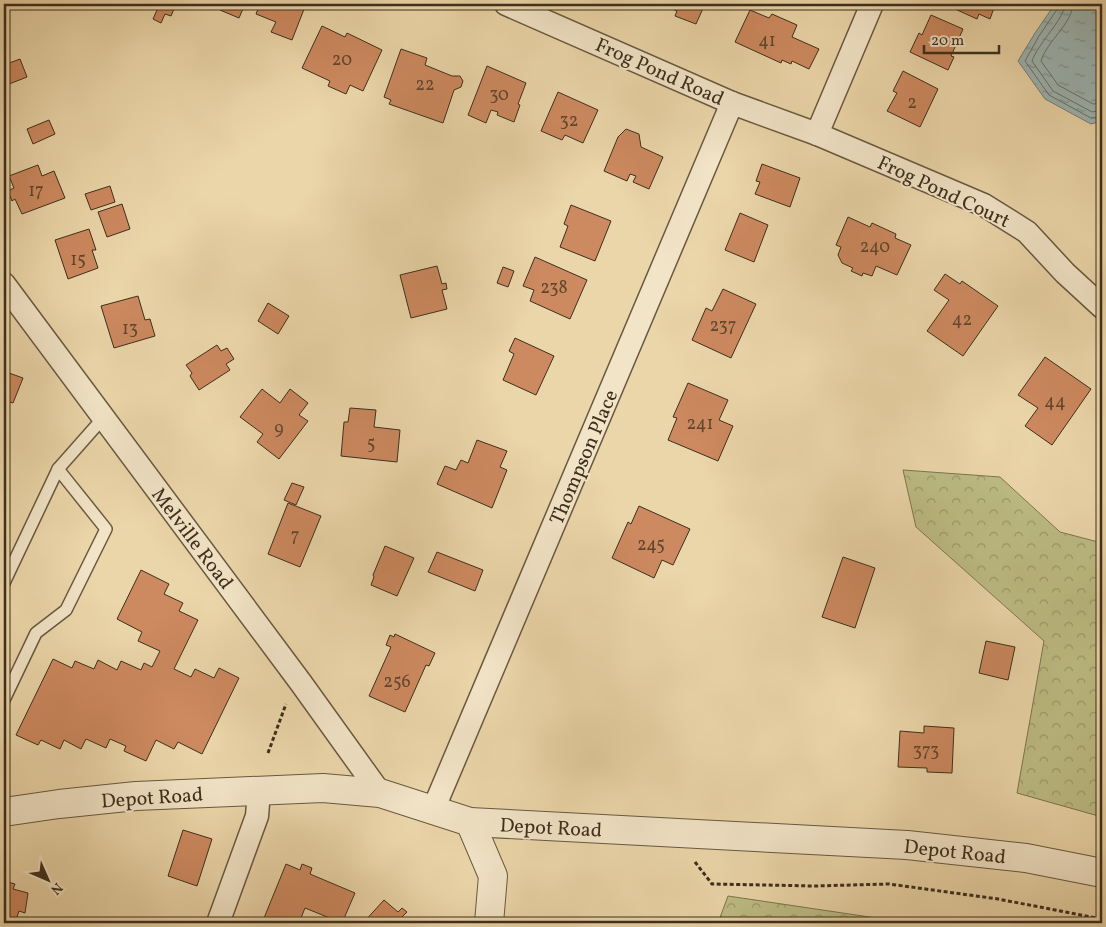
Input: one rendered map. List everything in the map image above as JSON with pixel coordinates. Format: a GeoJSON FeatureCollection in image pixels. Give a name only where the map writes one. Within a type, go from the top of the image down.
{"type":"FeatureCollection","features":[{"type":"Feature","properties":{"kind":"street","name":"Frog Pond Road"},"geometry":{"type":"LineString","coordinates":[[506,4],[732,103],[817,134]]}},
{"type":"Feature","properties":{"kind":"street"},"geometry":{"type":"LineString","coordinates":[[817,134],[872,4]]}},
{"type":"Feature","properties":{"kind":"street","name":"Thompson Place"},"geometry":{"type":"LineString","coordinates":[[433,810],[732,103]]}},
{"type":"Feature","properties":{"kind":"street","name":"Frog Pond Court"},"geometry":{"type":"LineString","coordinates":[[817,134],[984,205],[1027,232],[1065,273],[1102,307]]}},
{"type":"Feature","properties":{"kind":"street","name":"Melville Road"},"geometry":{"type":"LineString","coordinates":[[4,284],[301,683],[380,793]]}},
{"type":"Feature","properties":{"kind":"street","name":"Depot Road"},"geometry":{"type":"LineString","coordinates":[[4,812],[136,796],[323,788],[380,793],[470,822],[907,845],[1026,858],[1102,873]]}},
{"type":"Feature","properties":{"kind":"street"},"geometry":{"type":"LineString","coordinates":[[218,923],[257,816],[259,791]]}},
{"type":"Feature","properties":{"kind":"street"},"geometry":{"type":"LineString","coordinates":[[470,822],[493,876],[489,923]]}},
{"type":"Feature","properties":{"kind":"lane"},"geometry":{"type":"LineString","coordinates":[[4,583],[58,469],[104,417]]}},
{"type":"Feature","properties":{"kind":"lane"},"geometry":{"type":"LineString","coordinates":[[4,700],[36,633],[66,610],[106,529],[58,469]]}},
{"type":"Feature","properties":{"kind":"path"},"geometry":{"type":"LineString","coordinates":[[268,753],[286,704]]}},
{"type":"Feature","properties":{"kind":"path"},"geometry":{"type":"LineString","coordinates":[[694,862],[712,884],[814,886],[890,884],[998,899],[1102,919]]}},
{"type":"Feature","properties":{"kind":"green space"},"geometry":{"type":"Polygon","coordinates":[[[903,470],[1000,477],[1060,532],[1102,543],[1102,817],[1017,793],[1044,641],[916,527],[903,470]]]}},
{"type":"Feature","properties":{"kind":"green space"},"geometry":{"type":"Polygon","coordinates":[[[728,896],[910,923],[718,923],[728,896]]]}},
{"type":"Feature","properties":{"kind":"water"},"geometry":{"type":"Polygon","coordinates":[[[1055,4],[1102,4],[1102,121],[1091,124],[1045,99],[1018,61],[1055,4]]]}},
{"type":"Feature","properties":{"kind":"building"},"geometry":{"type":"Polygon","coordinates":[[[141,4],[176,4],[171,16],[165,14],[161,23],[153,19],[157,10],[141,4]]]}},
{"type":"Feature","properties":{"kind":"building"},"geometry":{"type":"Polygon","coordinates":[[[223,4],[245,4],[239,18],[220,10],[223,4]]]}},
{"type":"Feature","properties":{"kind":"building"},"geometry":{"type":"Polygon","coordinates":[[[260,4],[306,4],[292,40],[271,32],[276,22],[256,14],[260,4]]]}},
{"type":"Feature","properties":{"kind":"building"},"geometry":{"type":"Polygon","coordinates":[[[660,4],[705,4],[696,24],[675,16],[677,11],[660,4]]]}},
{"type":"Feature","properties":{"kind":"building"},"geometry":{"type":"Polygon","coordinates":[[[944,4],[995,5],[990,19],[979,14],[977,19],[944,4]]]}},
{"type":"Feature","properties":{"kind":"building"},"geometry":{"type":"Polygon","coordinates":[[[750,10],[769,18],[772,14],[797,25],[792,37],[819,49],[809,69],[792,61],[791,64],[782,60],[781,63],[735,42],[750,10]]]}},
{"type":"Feature","properties":{"kind":"building"},"geometry":{"type":"Polygon","coordinates":[[[931,15],[963,29],[951,56],[954,57],[948,70],[910,52],[919,33],[922,35],[931,15]]]}},
{"type":"Feature","properties":{"kind":"building"},"geometry":{"type":"Polygon","coordinates":[[[322,26],[345,37],[347,33],[382,50],[363,91],[350,85],[346,94],[328,86],[330,81],[302,68],[322,26]]]}},
{"type":"Feature","properties":{"kind":"building"},"geometry":{"type":"Polygon","coordinates":[[[401,49],[427,58],[425,65],[452,76],[460,76],[463,81],[461,87],[454,90],[443,123],[389,104],[391,100],[384,97],[401,49]]]}},
{"type":"Feature","properties":{"kind":"building"},"geometry":{"type":"Polygon","coordinates":[[[20,59],[27,77],[4,86],[4,65],[20,59]]]}},
{"type":"Feature","properties":{"kind":"building"},"geometry":{"type":"Polygon","coordinates":[[[487,66],[526,83],[514,122],[497,115],[498,112],[491,110],[486,123],[468,115],[487,66]]]}},
{"type":"Feature","properties":{"kind":"building"},"geometry":{"type":"Polygon","coordinates":[[[903,71],[938,89],[920,127],[887,111],[897,93],[893,91],[903,71]]]}},
{"type":"Feature","properties":{"kind":"building"},"geometry":{"type":"Polygon","coordinates":[[[558,92],[598,110],[583,143],[565,135],[562,140],[541,131],[558,92]]]}},
{"type":"Feature","properties":{"kind":"building"},"geometry":{"type":"Polygon","coordinates":[[[49,120],[55,134],[33,144],[27,129],[49,120]]]}},
{"type":"Feature","properties":{"kind":"building"},"geometry":{"type":"Polygon","coordinates":[[[626,129],[639,134],[641,147],[663,157],[649,189],[633,182],[636,176],[630,174],[627,181],[604,171],[618,137],[626,129]]]}},
{"type":"Feature","properties":{"kind":"building"},"geometry":{"type":"Polygon","coordinates":[[[762,164],[800,178],[790,207],[755,194],[760,182],[756,181],[762,164]]]}},
{"type":"Feature","properties":{"kind":"building"},"geometry":{"type":"Polygon","coordinates":[[[38,165],[42,176],[54,171],[65,198],[22,214],[15,199],[12,201],[8,191],[14,188],[9,176],[38,165]]]}},
{"type":"Feature","properties":{"kind":"building"},"geometry":{"type":"Polygon","coordinates":[[[110,186],[115,202],[91,210],[85,194],[110,186]]]}},
{"type":"Feature","properties":{"kind":"building"},"geometry":{"type":"Polygon","coordinates":[[[122,204],[130,229],[107,237],[98,212],[122,204]]]}},
{"type":"Feature","properties":{"kind":"building"},"geometry":{"type":"Polygon","coordinates":[[[571,205],[611,221],[595,261],[560,247],[568,226],[564,224],[571,205]]]}},
{"type":"Feature","properties":{"kind":"building"},"geometry":{"type":"Polygon","coordinates":[[[740,213],[768,225],[754,262],[725,250],[740,213]]]}},
{"type":"Feature","properties":{"kind":"building"},"geometry":{"type":"Polygon","coordinates":[[[848,217],[870,227],[872,223],[896,234],[895,238],[911,245],[897,275],[876,266],[872,276],[863,273],[862,276],[851,271],[853,268],[842,263],[838,255],[841,247],[836,245],[848,217]]]}},
{"type":"Feature","properties":{"kind":"building"},"geometry":{"type":"Polygon","coordinates":[[[89,229],[96,250],[92,250],[98,268],[68,279],[55,240],[89,229]]]}},
{"type":"Feature","properties":{"kind":"building"},"geometry":{"type":"Polygon","coordinates":[[[535,257],[587,280],[570,319],[530,301],[534,290],[523,286],[535,257]]]}},
{"type":"Feature","properties":{"kind":"building"},"geometry":{"type":"Polygon","coordinates":[[[437,266],[442,284],[446,283],[447,289],[442,290],[447,309],[411,318],[400,275],[437,266]]]}},
{"type":"Feature","properties":{"kind":"building"},"geometry":{"type":"Polygon","coordinates":[[[503,267],[514,271],[508,287],[497,283],[503,267]]]}},
{"type":"Feature","properties":{"kind":"building"},"geometry":{"type":"Polygon","coordinates":[[[945,274],[960,284],[962,281],[998,306],[963,356],[927,331],[949,300],[934,290],[945,274]]]}},
{"type":"Feature","properties":{"kind":"building"},"geometry":{"type":"Polygon","coordinates":[[[723,289],[756,304],[731,358],[692,340],[706,308],[712,311],[723,289]]]}},
{"type":"Feature","properties":{"kind":"building"},"geometry":{"type":"Polygon","coordinates":[[[138,296],[145,320],[150,319],[155,336],[114,348],[101,306],[138,296]]]}},
{"type":"Feature","properties":{"kind":"building"},"geometry":{"type":"Polygon","coordinates":[[[268,303],[289,316],[278,334],[258,321],[268,303]]]}},
{"type":"Feature","properties":{"kind":"building"},"geometry":{"type":"Polygon","coordinates":[[[515,338],[554,356],[536,395],[503,380],[514,354],[509,351],[515,338]]]}},
{"type":"Feature","properties":{"kind":"building"},"geometry":{"type":"Polygon","coordinates":[[[217,345],[221,351],[227,348],[234,359],[226,364],[230,370],[199,390],[190,376],[192,373],[186,365],[217,345]]]}},
{"type":"Feature","properties":{"kind":"building"},"geometry":{"type":"Polygon","coordinates":[[[1045,357],[1091,389],[1052,445],[1025,426],[1038,408],[1018,395],[1045,357]]]}},
{"type":"Feature","properties":{"kind":"building"},"geometry":{"type":"Polygon","coordinates":[[[9,373],[23,378],[13,403],[4,400],[4,386],[9,373]]]}},
{"type":"Feature","properties":{"kind":"building"},"geometry":{"type":"Polygon","coordinates":[[[688,383],[728,400],[719,420],[733,426],[718,461],[668,440],[677,418],[673,417],[688,383]]]}},
{"type":"Feature","properties":{"kind":"building"},"geometry":{"type":"Polygon","coordinates":[[[262,389],[280,403],[290,389],[308,403],[299,415],[308,421],[279,459],[257,442],[263,434],[240,417],[262,389]]]}},
{"type":"Feature","properties":{"kind":"building"},"geometry":{"type":"Polygon","coordinates":[[[350,408],[376,410],[374,427],[400,430],[397,462],[341,456],[344,422],[348,422],[350,408]]]}},
{"type":"Feature","properties":{"kind":"building"},"geometry":{"type":"Polygon","coordinates":[[[477,440],[507,451],[500,467],[507,470],[492,508],[437,484],[445,466],[456,470],[461,460],[468,463],[477,440]]]}},
{"type":"Feature","properties":{"kind":"building"},"geometry":{"type":"Polygon","coordinates":[[[292,483],[304,487],[296,505],[284,500],[292,483]]]}},
{"type":"Feature","properties":{"kind":"building"},"geometry":{"type":"Polygon","coordinates":[[[288,503],[321,516],[300,567],[268,554],[288,503]]]}},
{"type":"Feature","properties":{"kind":"building"},"geometry":{"type":"Polygon","coordinates":[[[639,506],[690,529],[673,565],[662,560],[654,578],[612,558],[628,522],[631,524],[639,506]]]}},
{"type":"Feature","properties":{"kind":"building"},"geometry":{"type":"Polygon","coordinates":[[[385,546],[414,558],[397,596],[371,585],[385,546]]]}},
{"type":"Feature","properties":{"kind":"building"},"geometry":{"type":"Polygon","coordinates":[[[437,552],[483,570],[475,591],[428,572],[437,552]]]}},
{"type":"Feature","properties":{"kind":"building"},"geometry":{"type":"Polygon","coordinates":[[[843,557],[875,568],[855,628],[822,617],[843,557]]]}},
{"type":"Feature","properties":{"kind":"building"},"geometry":{"type":"Polygon","coordinates":[[[141,570],[169,584],[164,594],[183,603],[179,611],[198,620],[174,669],[191,677],[195,669],[214,678],[219,668],[239,678],[202,754],[178,742],[174,749],[156,740],[146,761],[124,751],[126,746],[110,739],[106,748],[86,739],[81,749],[64,740],[60,749],[41,740],[38,745],[16,735],[53,659],[72,668],[75,661],[94,669],[98,660],[117,670],[121,661],[141,670],[144,663],[152,667],[160,651],[138,641],[142,632],[117,619],[141,570]]]}},
{"type":"Feature","properties":{"kind":"building"},"geometry":{"type":"Polygon","coordinates":[[[395,634],[435,653],[429,666],[426,665],[405,712],[369,696],[391,647],[386,645],[390,635],[394,637],[395,634]]]}},
{"type":"Feature","properties":{"kind":"building"},"geometry":{"type":"Polygon","coordinates":[[[986,641],[1015,647],[1008,680],[979,673],[986,641]]]}},
{"type":"Feature","properties":{"kind":"building"},"geometry":{"type":"Polygon","coordinates":[[[924,726],[954,728],[952,773],[927,772],[927,768],[898,767],[900,731],[924,733],[924,726]]]}},
{"type":"Feature","properties":{"kind":"building"},"geometry":{"type":"Polygon","coordinates":[[[183,830],[212,839],[197,886],[168,876],[183,830]]]}},
{"type":"Feature","properties":{"kind":"building"},"geometry":{"type":"Polygon","coordinates":[[[286,864],[300,870],[302,864],[312,868],[310,874],[355,893],[342,923],[305,908],[299,923],[262,923],[286,864]]]}},
{"type":"Feature","properties":{"kind":"building"},"geometry":{"type":"Polygon","coordinates":[[[4,881],[15,884],[13,889],[28,893],[25,913],[19,911],[15,923],[4,923],[4,881]]]}},
{"type":"Feature","properties":{"kind":"building"},"geometry":{"type":"Polygon","coordinates":[[[384,900],[398,912],[402,908],[407,912],[402,917],[408,923],[363,923],[384,900]]]}}]}
